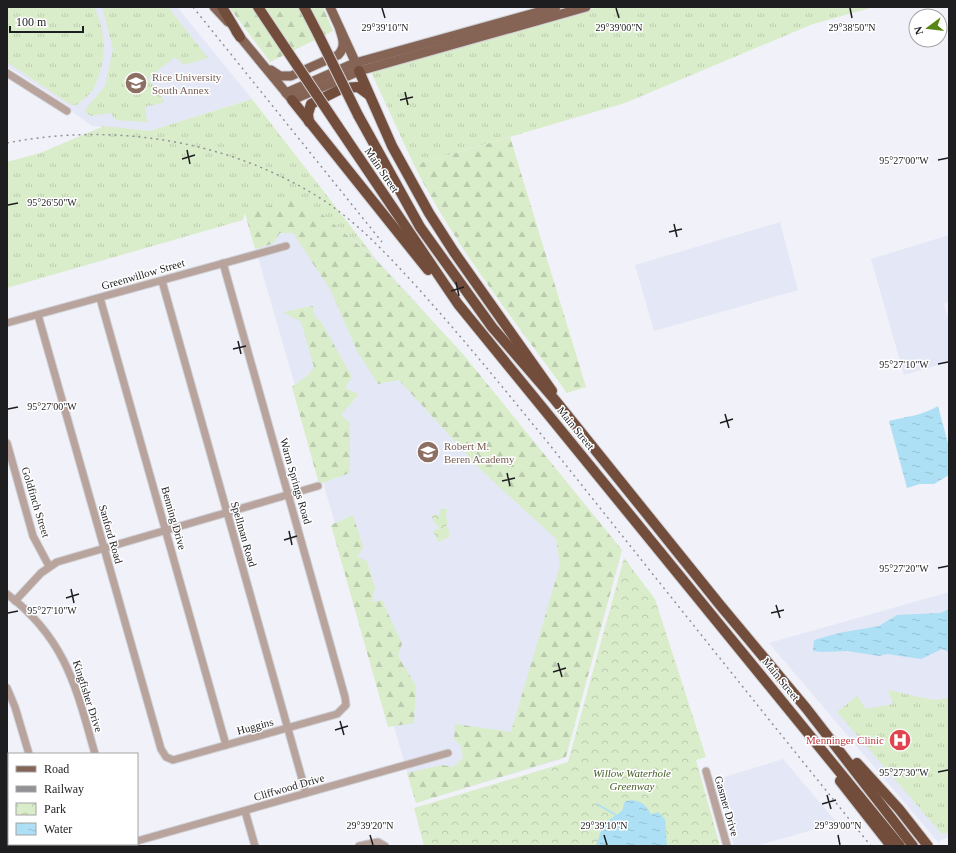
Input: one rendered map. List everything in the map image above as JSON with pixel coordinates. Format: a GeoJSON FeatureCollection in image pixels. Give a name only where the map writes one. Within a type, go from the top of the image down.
{"type":"FeatureCollection","features":[{"type":"Feature","properties":{"kind":"highway"},"geometry":{"type":"LineString","coordinates":[[222,7],[240,37]]}},
{"type":"Feature","properties":{"kind":"highway","name":"Main Street"},"geometry":{"type":"LineString","coordinates":[[258,7],[467,315],[900,846]]}},
{"type":"Feature","properties":{"kind":"highway","name":"Main Street"},"geometry":{"type":"LineString","coordinates":[[304,7],[358,115],[420,227],[492,327],[555,400],[843,756],[913,846]]}},
{"type":"Feature","properties":{"kind":"highway"},"geometry":{"type":"LineString","coordinates":[[357,67],[392,146],[429,213],[454,252],[552,388],[555,400]]}},
{"type":"Feature","properties":{"kind":"highway"},"geometry":{"type":"LineString","coordinates":[[309,122],[308,114],[311,104],[343,88],[358,87],[370,97]]}},
{"type":"Feature","properties":{"kind":"highway"},"geometry":{"type":"LineString","coordinates":[[289,96],[441,287],[467,315]]}},
{"type":"Feature","properties":{"kind":"highway"},"geometry":{"type":"LineString","coordinates":[[796,717],[850,795],[891,846]]}},
{"type":"Feature","properties":{"kind":"highway"},"geometry":{"type":"LineString","coordinates":[[843,756],[854,760],[899,808],[928,846]]}},
{"type":"Feature","properties":{"kind":"main road"},"geometry":{"type":"LineString","coordinates":[[214,7],[289,96],[357,67],[513,24],[586,7]]}},
{"type":"Feature","properties":{"kind":"main road"},"geometry":{"type":"LineString","coordinates":[[330,7],[357,67]]}},
{"type":"Feature","properties":{"kind":"main road"},"geometry":{"type":"LineString","coordinates":[[513,24],[556,7]]}},
{"type":"Feature","properties":{"kind":"main road"},"geometry":{"type":"LineString","coordinates":[[265,66],[280,76],[286,77],[338,54],[342,50],[344,41],[340,30]]}},
{"type":"Feature","properties":{"kind":"street"},"geometry":{"type":"LineString","coordinates":[[7,73],[67,111]]}},
{"type":"Feature","properties":{"kind":"street"},"geometry":{"type":"LineString","coordinates":[[7,80],[16,78]]}},
{"type":"Feature","properties":{"kind":"street","name":"Greenwillow Street"},"geometry":{"type":"LineString","coordinates":[[7,323],[286,246]]}},
{"type":"Feature","properties":{"kind":"street","name":"Warm Springs Road"},"geometry":{"type":"LineString","coordinates":[[223,263],[289,495],[346,705]]}},
{"type":"Feature","properties":{"kind":"street","name":"Spellman Road"},"geometry":{"type":"LineString","coordinates":[[162,280],[306,793]]}},
{"type":"Feature","properties":{"kind":"street","name":"Benning Drive"},"geometry":{"type":"LineString","coordinates":[[100,298],[226,745]]}},
{"type":"Feature","properties":{"kind":"street","name":"Sanford Road"},"geometry":{"type":"LineString","coordinates":[[38,315],[162,753],[166,758]]}},
{"type":"Feature","properties":{"kind":"street","name":"Goldfinch Street"},"geometry":{"type":"LineString","coordinates":[[7,443],[33,536],[49,566]]}},
{"type":"Feature","properties":{"kind":"street"},"geometry":{"type":"LineString","coordinates":[[16,601],[49,566],[62,560],[318,486]]}},
{"type":"Feature","properties":{"kind":"street","name":"Kingfisher Drive"},"geometry":{"type":"LineString","coordinates":[[7,594],[46,630],[65,660],[77,691],[95,753]]}},
{"type":"Feature","properties":{"kind":"street"},"geometry":{"type":"LineString","coordinates":[[7,688],[15,707],[29,753]]}},
{"type":"Feature","properties":{"kind":"street","name":"Huggins"},"geometry":{"type":"LineString","coordinates":[[166,758],[173,760],[337,714],[346,705]]}},
{"type":"Feature","properties":{"kind":"street","name":"Cliffwood Drive"},"geometry":{"type":"LineString","coordinates":[[138,841],[448,753]]}},
{"type":"Feature","properties":{"kind":"street","name":"Gasmer Drive"},"geometry":{"type":"LineString","coordinates":[[706,771],[727,846]]}},
{"type":"Feature","properties":{"kind":"street"},"geometry":{"type":"LineString","coordinates":[[245,811],[255,846]]}},
{"type":"Feature","properties":{"kind":"street"},"geometry":{"type":"LineString","coordinates":[[358,846],[378,842],[385,846]]}},
{"type":"Feature","properties":{"kind":"shaded area","name":"Rice University South Annex"},"geometry":{"type":"Polygon","coordinates":[[[7,7],[177,7],[252,99],[149,131],[92,126],[74,113],[70,107],[7,66],[7,7]]]}},
{"type":"Feature","properties":{"kind":"shaded area","name":"Robert M. Beren Academy"},"geometry":{"type":"Polygon","coordinates":[[[245,213],[322,214],[376,259],[415,301],[622,550],[565,758],[416,803],[245,213]]]}},
{"type":"Feature","properties":{"kind":"shaded area"},"geometry":{"type":"Polygon","coordinates":[[[780,222],[798,290],[654,331],[635,265],[780,222]]]}},
{"type":"Feature","properties":{"kind":"shaded area"},"geometry":{"type":"Polygon","coordinates":[[[949,235],[949,302],[944,304],[949,321],[949,362],[904,375],[871,259],[949,235]]]}},
{"type":"Feature","properties":{"kind":"shaded area","name":"Menninger Clinic"},"geometry":{"type":"Polygon","coordinates":[[[949,592],[949,836],[938,842],[769,643],[949,592]]]}},
{"type":"Feature","properties":{"kind":"shaded area"},"geometry":{"type":"Polygon","coordinates":[[[783,759],[837,823],[756,846],[734,846],[715,780],[783,759]]]}},
{"type":"Feature","properties":{"kind":"green space"},"geometry":{"type":"Polygon","coordinates":[[[7,7],[94,7],[103,37],[103,57],[98,78],[93,90],[77,105],[71,105],[7,62],[7,7]]]}},
{"type":"Feature","properties":{"kind":"green space"},"geometry":{"type":"Polygon","coordinates":[[[102,7],[168,7],[208,58],[184,65],[175,57],[148,78],[165,102],[145,107],[147,122],[116,120],[110,113],[91,116],[84,111],[105,86],[113,49],[102,7]]]}},
{"type":"Feature","properties":{"kind":"green space"},"geometry":{"type":"Polygon","coordinates":[[[229,7],[323,7],[333,31],[270,62],[229,7]]]}},
{"type":"Feature","properties":{"kind":"green space"},"geometry":{"type":"Polygon","coordinates":[[[599,7],[874,7],[813,24],[625,103],[414,165],[371,72],[599,7]]]}},
{"type":"Feature","properties":{"kind":"green space"},"geometry":{"type":"Polygon","coordinates":[[[252,99],[376,259],[322,214],[245,213],[243,220],[7,288],[7,162],[40,153],[104,126],[149,131],[252,99]]]}},
{"type":"Feature","properties":{"kind":"green space"},"geometry":{"type":"Polygon","coordinates":[[[510,137],[586,387],[567,393],[466,253],[430,195],[414,165],[510,137]]]}},
{"type":"Feature","properties":{"kind":"green space"},"geometry":{"type":"Polygon","coordinates":[[[293,199],[322,214],[376,260],[463,354],[622,550],[566,757],[416,803],[407,773],[442,765],[453,767],[463,758],[461,746],[454,739],[455,724],[511,732],[560,565],[556,539],[482,471],[399,380],[378,384],[357,351],[331,291],[293,233],[280,233],[272,244],[255,249],[245,213],[293,199]]]}},
{"type":"Feature","properties":{"kind":"green space"},"geometry":{"type":"Polygon","coordinates":[[[313,306],[314,315],[322,323],[352,377],[345,388],[359,394],[341,415],[350,423],[350,473],[319,484],[292,387],[309,374],[314,367],[301,322],[283,312],[313,306]]]}},
{"type":"Feature","properties":{"kind":"green space"},"geometry":{"type":"Polygon","coordinates":[[[445,508],[447,510],[446,517],[448,523],[446,526],[449,530],[449,537],[438,542],[433,531],[441,529],[435,524],[432,517],[435,514],[440,516],[439,511],[445,508]]]}},
{"type":"Feature","properties":{"kind":"green space"},"geometry":{"type":"Polygon","coordinates":[[[353,515],[363,547],[357,557],[367,561],[375,588],[372,602],[382,600],[402,644],[398,656],[416,686],[414,723],[388,727],[331,525],[353,515]]]}},
{"type":"Feature","properties":{"kind":"green space","name":"Willow Waterhole Greenway"},"geometry":{"type":"Polygon","coordinates":[[[624,558],[655,599],[706,757],[696,760],[720,846],[424,846],[414,808],[568,762],[624,558]]]}},
{"type":"Feature","properties":{"kind":"green space"},"geometry":{"type":"Polygon","coordinates":[[[888,690],[933,700],[949,698],[949,832],[942,834],[837,712],[857,696],[866,709],[893,704],[888,690]]]}},
{"type":"Feature","properties":{"kind":"water"},"geometry":{"type":"Polygon","coordinates":[[[938,406],[949,447],[949,475],[934,484],[920,484],[907,488],[889,421],[921,414],[938,406]]]}},
{"type":"Feature","properties":{"kind":"water"},"geometry":{"type":"Polygon","coordinates":[[[949,609],[949,652],[942,649],[921,659],[887,654],[879,656],[847,651],[813,651],[814,640],[839,633],[879,626],[897,615],[940,613],[949,609]]]}},
{"type":"Feature","properties":{"kind":"water"},"geometry":{"type":"Polygon","coordinates":[[[632,800],[644,804],[651,814],[658,812],[665,819],[667,846],[596,846],[603,824],[622,811],[625,801],[632,800]]]}},
{"type":"Feature","properties":{"kind":"waterway"},"geometry":{"type":"LineString","coordinates":[[597,804],[616,815]]}},
{"type":"Feature","properties":{"kind":"railway"},"geometry":{"type":"LineString","coordinates":[[193,7],[382,242]]}},
{"type":"Feature","properties":{"kind":"railway"},"geometry":{"type":"LineString","coordinates":[[7,143],[47,137],[88,135],[128,136],[169,141],[208,150],[247,162],[284,178],[334,207],[371,239],[405,274],[483,364],[549,444],[871,846]]}},
{"type":"Feature","properties":{"kind":"place","name":"Rice University South Annex"},"geometry":{"type":"Point","coordinates":[136,83]}},
{"type":"Feature","properties":{"kind":"place","name":"Robert M. Beren Academy"},"geometry":{"type":"Point","coordinates":[428,452]}},
{"type":"Feature","properties":{"kind":"place","name":"Menninger Clinic"},"geometry":{"type":"Point","coordinates":[900,740]}}]}
